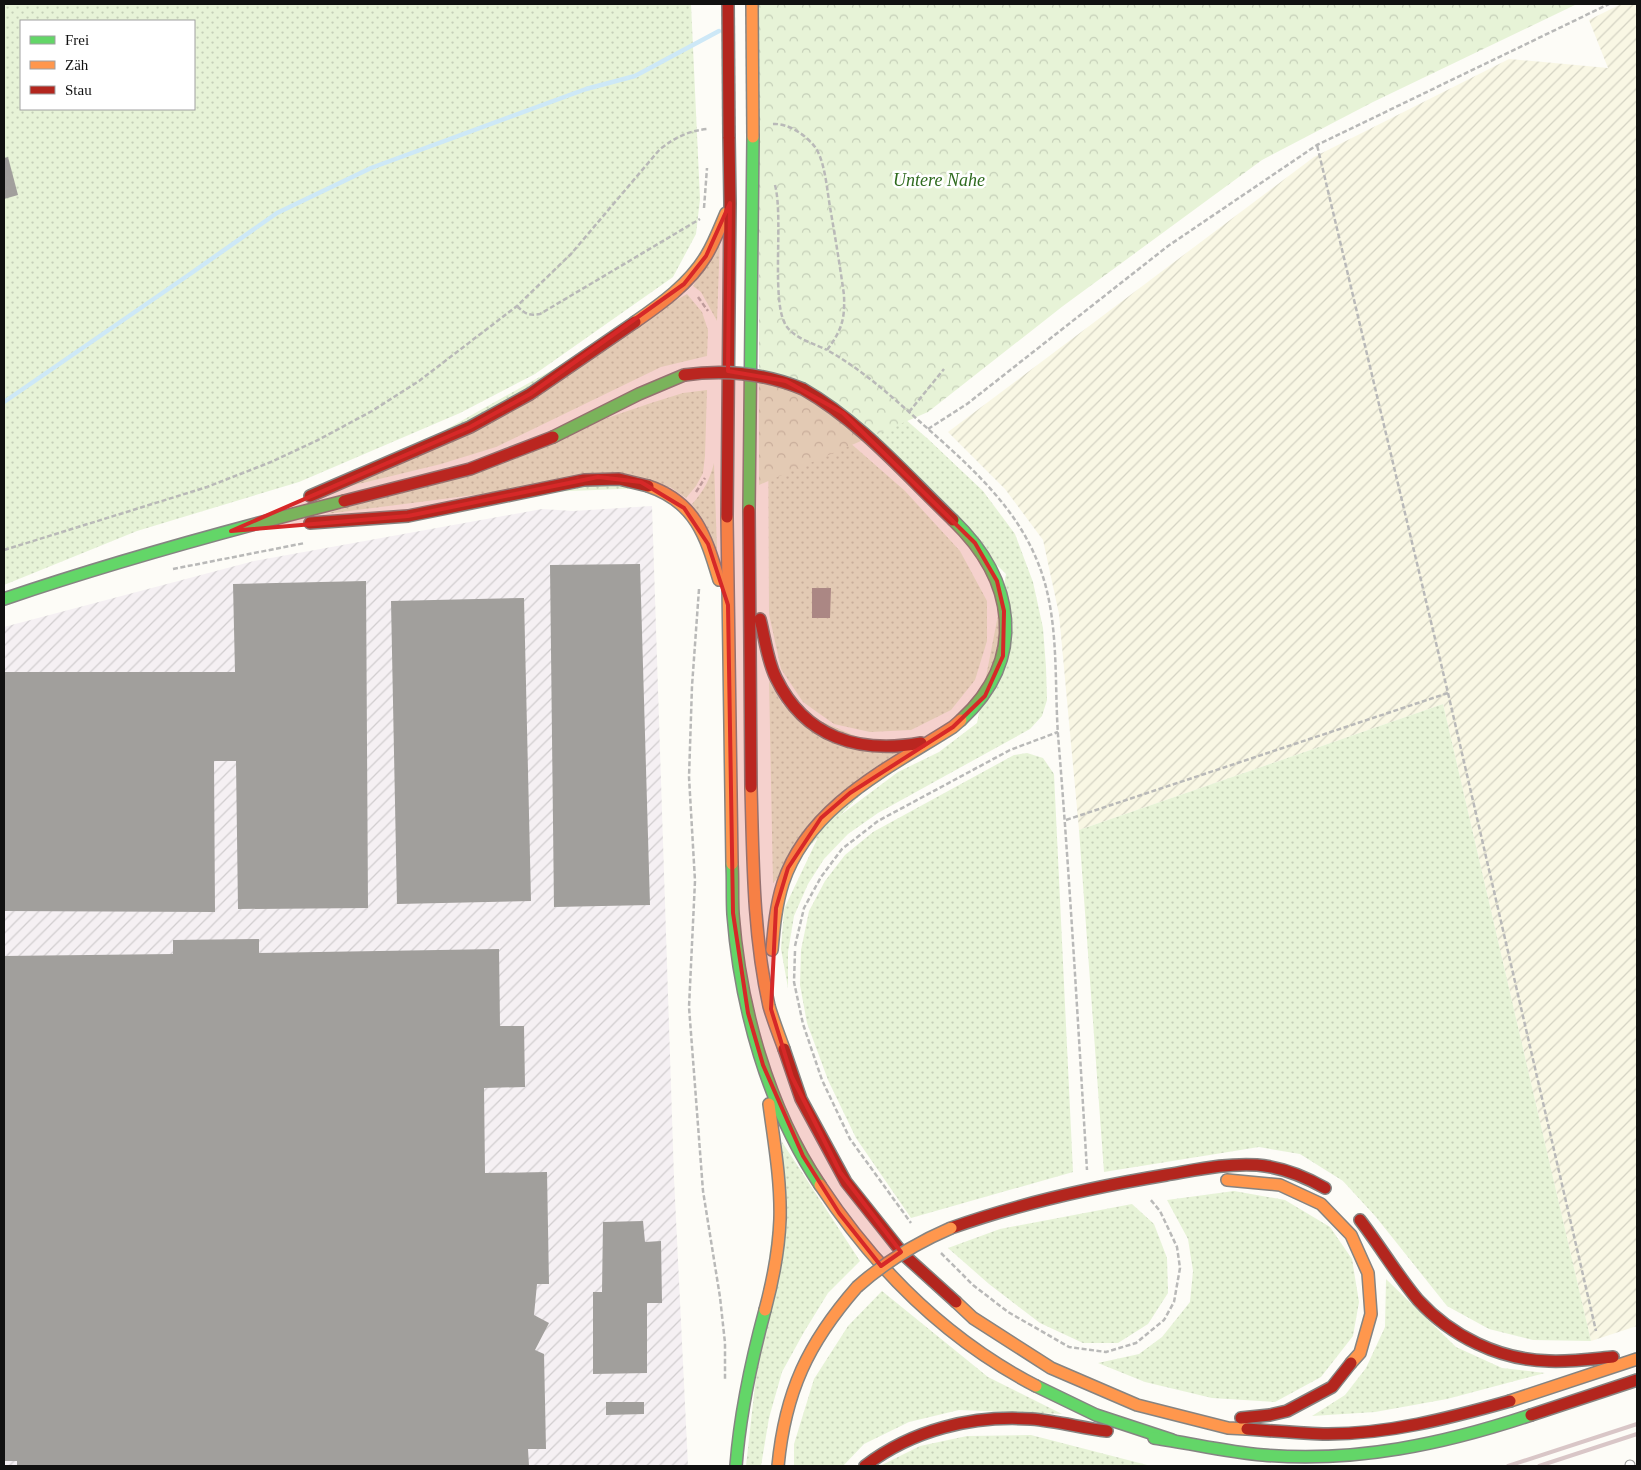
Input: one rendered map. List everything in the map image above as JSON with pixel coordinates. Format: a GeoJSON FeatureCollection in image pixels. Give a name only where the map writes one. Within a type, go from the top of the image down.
{"type":"FeatureCollection","features":[{"type":"Feature","properties":{"kind":"main road"},"geometry":{"type":"LineString","coordinates":[[728,4],[730,203],[727,486],[733,913],[738,961],[748,1013],[763,1066],[788,1127],[820,1185],[869,1252],[928,1312],[982,1354],[1041,1390],[1104,1419],[1172,1440]]}},
{"type":"Feature","properties":{"kind":"main road"},"geometry":{"type":"LineString","coordinates":[[752,4],[753,136],[749,572],[751,785],[755,907],[762,969],[780,1043],[792,1077],[822,1142],[855,1194],[882,1230],[930,1282],[983,1326],[1039,1362],[1069,1378],[1115,1398],[1162,1414],[1195,1422],[1226,1428],[1289,1434],[1352,1433],[1400,1427],[1479,1410],[1605,1371],[1637,1359]]}},
{"type":"Feature","properties":{"kind":"main road"},"geometry":{"type":"LineString","coordinates":[[230,530],[470,427],[530,394],[654,309],[684,284],[706,256],[730,203]]}},
{"type":"Feature","properties":{"kind":"main road"},"geometry":{"type":"LineString","coordinates":[[4,600],[63,579],[230,530],[470,469],[500,459],[568,430],[644,390],[684,375],[716,371],[748,372],[786,381],[803,389],[823,400],[853,422],[958,525],[983,555],[997,581],[1006,626],[1003,656],[993,684],[970,713],[953,728],[850,792],[835,804],[809,833],[798,850],[788,868],[776,908],[773,928],[771,1009]]}},
{"type":"Feature","properties":{"kind":"main road"},"geometry":{"type":"LineString","coordinates":[[230,530],[408,516],[584,480],[605,477],[627,479],[641,482],[665,493],[684,508],[694,520],[708,544],[728,605]]}},
{"type":"Feature","properties":{"kind":"main road"},"geometry":{"type":"LineString","coordinates":[[749,572],[775,676],[790,702],[812,723],[839,739],[855,744],[889,748],[923,743],[953,728]]}},
{"type":"Feature","properties":{"kind":"main road"},"geometry":{"type":"LineString","coordinates":[[736,1466],[744,1394],[775,1265],[780,1217],[777,1165],[763,1066]]}},
{"type":"Feature","properties":{"kind":"main road"},"geometry":{"type":"LineString","coordinates":[[778,1466],[781,1432],[786,1410],[800,1370],[826,1323],[857,1287],[876,1270],[896,1255],[932,1235],[1043,1199],[1194,1170],[1255,1165],[1298,1174],[1330,1192]]}},
{"type":"Feature","properties":{"kind":"main road"},"geometry":{"type":"LineString","coordinates":[[1195,1422],[1265,1416],[1287,1411],[1314,1398],[1339,1380],[1353,1361],[1364,1341],[1372,1311],[1371,1281],[1362,1252],[1350,1232],[1332,1212],[1318,1201],[1288,1186],[1258,1180],[1212,1181]]}},
{"type":"Feature","properties":{"kind":"main road"},"geometry":{"type":"LineString","coordinates":[[995,1214],[1107,1197]]}},
{"type":"Feature","properties":{"kind":"main road"},"geometry":{"type":"LineString","coordinates":[[1352,1211],[1418,1299],[1444,1323],[1473,1342],[1507,1355],[1542,1361],[1637,1355]]}},
{"type":"Feature","properties":{"kind":"main road"},"geometry":{"type":"LineString","coordinates":[[865,1466],[886,1451],[922,1434],[961,1423],[984,1419],[1031,1419],[1172,1440],[1243,1453],[1316,1457],[1382,1452],[1432,1444],[1480,1431],[1637,1380]]}},
{"type":"Feature","properties":{"kind":"path"},"geometry":{"type":"LineString","coordinates":[[928,429],[967,404],[1168,246],[1317,145],[1609,4]]}},
{"type":"Feature","properties":{"kind":"path"},"geometry":{"type":"LineString","coordinates":[[768,124],[788,126],[802,134],[816,148],[821,163],[827,186],[845,312],[842,326],[828,350]]}},
{"type":"Feature","properties":{"kind":"path"},"geometry":{"type":"LineString","coordinates":[[4,550],[207,486],[271,462],[372,412],[419,381],[517,306],[571,254],[660,149],[675,137],[693,130],[712,129]]}},
{"type":"Feature","properties":{"kind":"path"},"geometry":{"type":"LineString","coordinates":[[1317,145],[1448,693],[1596,1332]]}},
{"type":"Feature","properties":{"kind":"path"},"geometry":{"type":"LineString","coordinates":[[517,306],[524,313],[530,315],[540,314],[704,217],[707,163]]}},
{"type":"Feature","properties":{"kind":"path"},"geometry":{"type":"LineString","coordinates":[[773,179],[778,195],[779,208],[779,296],[783,320],[791,332],[848,361],[871,378],[928,429],[993,490],[1027,538],[1037,560],[1051,606],[1088,1189]]}},
{"type":"Feature","properties":{"kind":"path"},"geometry":{"type":"LineString","coordinates":[[909,412],[944,370]]}},
{"type":"Feature","properties":{"kind":"path"},"geometry":{"type":"LineString","coordinates":[[700,580],[692,686],[689,777],[695,881],[690,1007],[703,1190],[720,1297],[725,1343],[725,1388]]}},
{"type":"Feature","properties":{"kind":"path"},"geometry":{"type":"LineString","coordinates":[[1066,820],[1448,693]]}},
{"type":"Feature","properties":{"kind":"path"},"geometry":{"type":"LineString","coordinates":[[911,1223],[850,1139],[822,1080],[803,1024],[794,982],[795,946],[804,908],[821,878],[842,849],[878,821],[1010,750],[1058,732]]}},
{"type":"Feature","properties":{"kind":"path"},"geometry":{"type":"LineString","coordinates":[[938,1250],[973,1285],[1008,1312],[1069,1347],[1106,1352],[1136,1343],[1164,1320],[1174,1302],[1180,1268],[1177,1246],[1160,1211],[1149,1198]]}},
{"type":"Feature","properties":{"kind":"highlighted area"},"geometry":{"type":"Polygon","coordinates":[[[730,203],[728,371],[786,381],[843,413],[975,543],[997,581],[1004,611],[1003,656],[985,696],[953,727],[850,793],[821,818],[788,868],[776,908],[771,1009],[792,1077],[840,1172],[901,1252],[881,1266],[839,1213],[803,1156],[763,1065],[748,1013],[733,913],[728,605],[708,544],[684,508],[641,482],[598,477],[408,516],[231,531],[470,427],[530,394],[684,284],[706,256],[730,203]]]}},
{"type":"Feature","properties":{"kind":"shaded area"},"geometry":{"type":"Polygon","coordinates":[[[1621,4],[1637,4],[1637,1326],[1591,1341],[1443,704],[1079,830],[1059,614],[1043,540],[1005,489],[948,432],[1314,157],[1509,59],[1608,68],[1589,20],[1621,4]]]}},
{"type":"Feature","properties":{"kind":"shaded area"},"geometry":{"type":"Polygon","coordinates":[[[652,506],[674,1178],[688,1466],[4,1466],[4,627],[254,561],[542,509],[573,511],[652,506]]]}},
{"type":"Feature","properties":{"kind":"green space"},"geometry":{"type":"Polygon","coordinates":[[[4,4],[691,4],[700,199],[696,234],[673,277],[535,374],[460,413],[299,482],[137,531],[4,585],[4,4]]]}},
{"type":"Feature","properties":{"kind":"green space","name":"Untere Nahe"},"geometry":{"type":"Polygon","coordinates":[[[759,4],[1577,4],[1373,102],[1262,160],[1063,306],[928,412],[759,485],[759,4]]]}},
{"type":"Feature","properties":{"kind":"green space"},"geometry":{"type":"Polygon","coordinates":[[[720,238],[717,321],[701,292],[693,286],[720,238]]]}},
{"type":"Feature","properties":{"kind":"green space"},"geometry":{"type":"Polygon","coordinates":[[[687,294],[702,312],[708,330],[707,356],[661,367],[496,447],[441,464],[342,488],[687,294]]]}},
{"type":"Feature","properties":{"kind":"green space"},"geometry":{"type":"Polygon","coordinates":[[[788,357],[883,400],[983,491],[1015,534],[1033,582],[1043,628],[1047,700],[1042,716],[1030,729],[878,813],[848,834],[824,859],[808,884],[794,916],[788,952],[788,988],[781,949],[784,909],[822,829],[898,772],[939,752],[977,723],[1006,574],[788,357]]]}},
{"type":"Feature","properties":{"kind":"green space"},"geometry":{"type":"Polygon","coordinates":[[[707,390],[703,473],[696,486],[686,498],[670,487],[474,495],[326,514],[651,403],[683,393],[707,390]]]}},
{"type":"Feature","properties":{"kind":"green space"},"geometry":{"type":"Polygon","coordinates":[[[768,395],[840,434],[905,491],[960,551],[987,601],[987,641],[975,680],[951,710],[911,730],[870,732],[834,724],[803,702],[781,669],[769,614],[768,395]]]}},
{"type":"Feature","properties":{"kind":"green space"},"geometry":{"type":"Polygon","coordinates":[[[714,463],[717,550],[692,504],[706,485],[714,463]]]}},
{"type":"Feature","properties":{"kind":"green space"},"geometry":{"type":"Polygon","coordinates":[[[769,681],[783,705],[900,755],[773,883],[769,681]]]}},
{"type":"Feature","properties":{"kind":"green space"},"geometry":{"type":"Polygon","coordinates":[[[1443,704],[1591,1341],[1533,1340],[1489,1329],[1447,1306],[1376,1217],[1343,1181],[1300,1154],[1259,1147],[1104,1172],[1079,830],[1443,704]]]}},
{"type":"Feature","properties":{"kind":"green space"},"geometry":{"type":"Polygon","coordinates":[[[1027,753],[1043,758],[1054,774],[1073,1172],[911,1218],[856,1138],[828,1080],[807,1023],[800,985],[801,950],[809,911],[825,881],[845,855],[873,832],[1014,755],[1027,753]]]}},
{"type":"Feature","properties":{"kind":"green space"},"geometry":{"type":"Polygon","coordinates":[[[782,1142],[860,1261],[828,1293],[804,1332],[782,1372],[769,1418],[761,1466],[746,1466],[782,1142]]]}},
{"type":"Feature","properties":{"kind":"green space"},"geometry":{"type":"Polygon","coordinates":[[[1234,1191],[1285,1200],[1330,1227],[1352,1259],[1359,1302],[1353,1336],[1321,1377],[1275,1402],[1212,1398],[1145,1382],[1098,1363],[1139,1354],[1162,1337],[1190,1302],[1193,1271],[1188,1239],[1167,1200],[1234,1191]]]}},
{"type":"Feature","properties":{"kind":"green space"},"geometry":{"type":"Polygon","coordinates":[[[1132,1204],[1154,1224],[1167,1258],[1168,1293],[1148,1324],[1118,1343],[1083,1343],[1040,1323],[989,1284],[948,1248],[1000,1229],[1132,1204]]]}},
{"type":"Feature","properties":{"kind":"green space"},"geometry":{"type":"Polygon","coordinates":[[[1386,1279],[1456,1347],[1502,1368],[1545,1373],[1447,1399],[1375,1412],[1312,1416],[1345,1395],[1366,1368],[1385,1327],[1386,1279]]]}},
{"type":"Feature","properties":{"kind":"green space"},"geometry":{"type":"Polygon","coordinates":[[[882,1291],[988,1377],[1062,1414],[959,1410],[909,1422],[864,1444],[843,1466],[794,1466],[794,1444],[814,1379],[848,1326],[882,1291]]]}},
{"type":"Feature","properties":{"kind":"green space"},"geometry":{"type":"Polygon","coordinates":[[[1031,1435],[1151,1466],[880,1466],[920,1446],[967,1436],[1031,1435]]]}},
{"type":"Feature","properties":{"kind":"building"},"geometry":{"type":"Polygon","coordinates":[[[8,157],[18,195],[4,199],[4,158],[8,157]]]}},
{"type":"Feature","properties":{"kind":"building"},"geometry":{"type":"Polygon","coordinates":[[[640,564],[650,905],[554,907],[550,565],[640,564]]]}},
{"type":"Feature","properties":{"kind":"building"},"geometry":{"type":"Polygon","coordinates":[[[366,581],[368,908],[238,909],[236,761],[214,761],[215,912],[4,911],[4,672],[235,672],[233,584],[366,581]]]}},
{"type":"Feature","properties":{"kind":"building"},"geometry":{"type":"Polygon","coordinates":[[[812,588],[831,588],[830,618],[812,618],[812,588]]]}},
{"type":"Feature","properties":{"kind":"building"},"geometry":{"type":"Polygon","coordinates":[[[524,598],[531,901],[397,904],[391,601],[524,598]]]}},
{"type":"Feature","properties":{"kind":"building"},"geometry":{"type":"Polygon","coordinates":[[[259,939],[259,953],[499,949],[500,1026],[524,1026],[525,1087],[484,1088],[485,1173],[547,1172],[549,1284],[537,1284],[534,1315],[549,1323],[535,1350],[544,1354],[546,1449],[528,1449],[529,1466],[17,1466],[17,1461],[4,1461],[4,956],[173,954],[173,940],[259,939]]]}},
{"type":"Feature","properties":{"kind":"building"},"geometry":{"type":"Polygon","coordinates":[[[643,1221],[645,1242],[661,1241],[662,1303],[647,1303],[647,1373],[593,1374],[593,1292],[602,1292],[603,1222],[643,1221]]]}},
{"type":"Feature","properties":{"kind":"building"},"geometry":{"type":"Polygon","coordinates":[[[606,1402],[644,1402],[644,1414],[606,1415],[606,1402]]]}},
{"type":"Feature","properties":{"kind":"waterway"},"geometry":{"type":"LineString","coordinates":[[4,402],[277,213],[371,168],[586,89],[635,76],[719,31]]}},
{"type":"Feature","properties":{"kind":"railway"},"geometry":{"type":"LineString","coordinates":[[1508,1466],[1637,1424]]}},
{"type":"Feature","properties":{"kind":"railway"},"geometry":{"type":"LineString","coordinates":[[1539,1466],[1637,1434]]}},
{"type":"Feature","properties":{"kind":"traffic: fast"},"geometry":{"type":"LineString","coordinates":[[749,510],[753,137]]}},
{"type":"Feature","properties":{"kind":"traffic: fast"},"geometry":{"type":"LineString","coordinates":[[553,437],[639,394],[684,375]]}},
{"type":"Feature","properties":{"kind":"traffic: fast"},"geometry":{"type":"LineString","coordinates":[[4,599],[173,547],[344,501]]}},
{"type":"Feature","properties":{"kind":"traffic: fast"},"geometry":{"type":"LineString","coordinates":[[953,520],[974,543],[990,568],[1000,593],[1005,619],[1004,645],[997,671],[982,696],[961,720]]}},
{"type":"Feature","properties":{"kind":"traffic: fast"},"geometry":{"type":"LineString","coordinates":[[732,864],[733,914],[737,949],[750,1020],[771,1090],[785,1123],[820,1185]]}},
{"type":"Feature","properties":{"kind":"traffic: fast"},"geometry":{"type":"LineString","coordinates":[[736,1466],[747,1388],[765,1310]]}},
{"type":"Feature","properties":{"kind":"traffic: fast"},"geometry":{"type":"LineString","coordinates":[[1036,1386],[1096,1415],[1172,1440]]}},
{"type":"Feature","properties":{"kind":"traffic: fast"},"geometry":{"type":"LineString","coordinates":[[1154,1438],[1249,1454],[1297,1457],[1365,1454],[1432,1443],[1531,1415]]}},
{"type":"Feature","properties":{"kind":"traffic: slow"},"geometry":{"type":"LineString","coordinates":[[752,4],[753,137]]}},
{"type":"Feature","properties":{"kind":"traffic: slow"},"geometry":{"type":"LineString","coordinates":[[635,322],[664,301],[691,276],[709,251],[726,213]]}},
{"type":"Feature","properties":{"kind":"traffic: slow"},"geometry":{"type":"LineString","coordinates":[[648,486],[678,501],[688,511],[697,523],[709,549],[719,580]]}},
{"type":"Feature","properties":{"kind":"traffic: slow"},"geometry":{"type":"LineString","coordinates":[[727,517],[732,864]]}},
{"type":"Feature","properties":{"kind":"traffic: slow"},"geometry":{"type":"LineString","coordinates":[[772,950],[777,908],[783,883],[795,856],[812,831],[831,810],[854,791],[961,720]]}},
{"type":"Feature","properties":{"kind":"traffic: slow"},"geometry":{"type":"LineString","coordinates":[[751,787],[752,842],[760,952],[769,1006],[784,1049]]}},
{"type":"Feature","properties":{"kind":"traffic: slow"},"geometry":{"type":"LineString","coordinates":[[765,1310],[775,1265],[780,1219],[778,1175],[769,1104]]}},
{"type":"Feature","properties":{"kind":"traffic: slow"},"geometry":{"type":"LineString","coordinates":[[1227,1180],[1280,1185],[1321,1204],[1351,1235],[1368,1273],[1371,1314],[1360,1353],[1351,1363]]}},
{"type":"Feature","properties":{"kind":"traffic: slow"},"geometry":{"type":"LineString","coordinates":[[820,1185],[864,1245],[915,1299],[972,1347],[1003,1368],[1036,1386]]}},
{"type":"Feature","properties":{"kind":"traffic: slow"},"geometry":{"type":"LineString","coordinates":[[857,1287],[901,1254],[951,1228]]}},
{"type":"Feature","properties":{"kind":"traffic: slow"},"geometry":{"type":"LineString","coordinates":[[778,1466],[786,1415],[802,1370],[825,1328],[857,1287]]}},
{"type":"Feature","properties":{"kind":"traffic: slow"},"geometry":{"type":"LineString","coordinates":[[956,1302],[973,1318],[1051,1368],[1137,1405],[1228,1428],[1247,1429]]}},
{"type":"Feature","properties":{"kind":"traffic: slow"},"geometry":{"type":"LineString","coordinates":[[1510,1401],[1637,1359]]}},
{"type":"Feature","properties":{"kind":"traffic: jam"},"geometry":{"type":"LineString","coordinates":[[728,4],[729,137]]}},
{"type":"Feature","properties":{"kind":"traffic: jam"},"geometry":{"type":"LineString","coordinates":[[727,517],[729,137]]}},
{"type":"Feature","properties":{"kind":"traffic: jam"},"geometry":{"type":"LineString","coordinates":[[310,496],[470,427],[530,394],[635,322]]}},
{"type":"Feature","properties":{"kind":"traffic: jam"},"geometry":{"type":"LineString","coordinates":[[684,375],[715,372],[745,374],[774,379],[803,389]]}},
{"type":"Feature","properties":{"kind":"traffic: jam"},"geometry":{"type":"LineString","coordinates":[[803,389],[824,402],[863,433],[953,520]]}},
{"type":"Feature","properties":{"kind":"traffic: jam"},"geometry":{"type":"LineString","coordinates":[[344,501],[470,469],[553,437]]}},
{"type":"Feature","properties":{"kind":"traffic: jam"},"geometry":{"type":"LineString","coordinates":[[310,523],[408,516],[584,480],[619,479],[648,486]]}},
{"type":"Feature","properties":{"kind":"traffic: jam"},"geometry":{"type":"LineString","coordinates":[[749,510],[751,787]]}},
{"type":"Feature","properties":{"kind":"traffic: jam"},"geometry":{"type":"LineString","coordinates":[[760,619],[768,656],[776,678],[788,698],[802,715],[818,728],[836,737],[876,746],[921,743]]}},
{"type":"Feature","properties":{"kind":"traffic: jam"},"geometry":{"type":"LineString","coordinates":[[784,1049],[801,1099],[846,1182],[904,1255],[956,1302]]}},
{"type":"Feature","properties":{"kind":"traffic: jam"},"geometry":{"type":"LineString","coordinates":[[951,1228],[1031,1203],[1084,1190],[1222,1166],[1257,1165],[1275,1168],[1301,1176],[1325,1188]]}},
{"type":"Feature","properties":{"kind":"traffic: jam"},"geometry":{"type":"LineString","coordinates":[[1360,1220],[1418,1300],[1445,1325],[1477,1344],[1494,1351],[1530,1360],[1565,1361],[1613,1357]]}},
{"type":"Feature","properties":{"kind":"traffic: jam"},"geometry":{"type":"LineString","coordinates":[[1241,1418],[1287,1411],[1332,1387],[1351,1363]]}},
{"type":"Feature","properties":{"kind":"traffic: jam"},"geometry":{"type":"LineString","coordinates":[[1531,1415],[1637,1380]]}},
{"type":"Feature","properties":{"kind":"traffic: jam"},"geometry":{"type":"LineString","coordinates":[[1247,1429],[1323,1434],[1370,1432],[1441,1419],[1510,1401]]}},
{"type":"Feature","properties":{"kind":"traffic: jam"},"geometry":{"type":"LineString","coordinates":[[865,1466],[883,1453],[902,1443],[923,1434],[965,1423],[1009,1418],[1031,1419],[1107,1431]]}}]}
